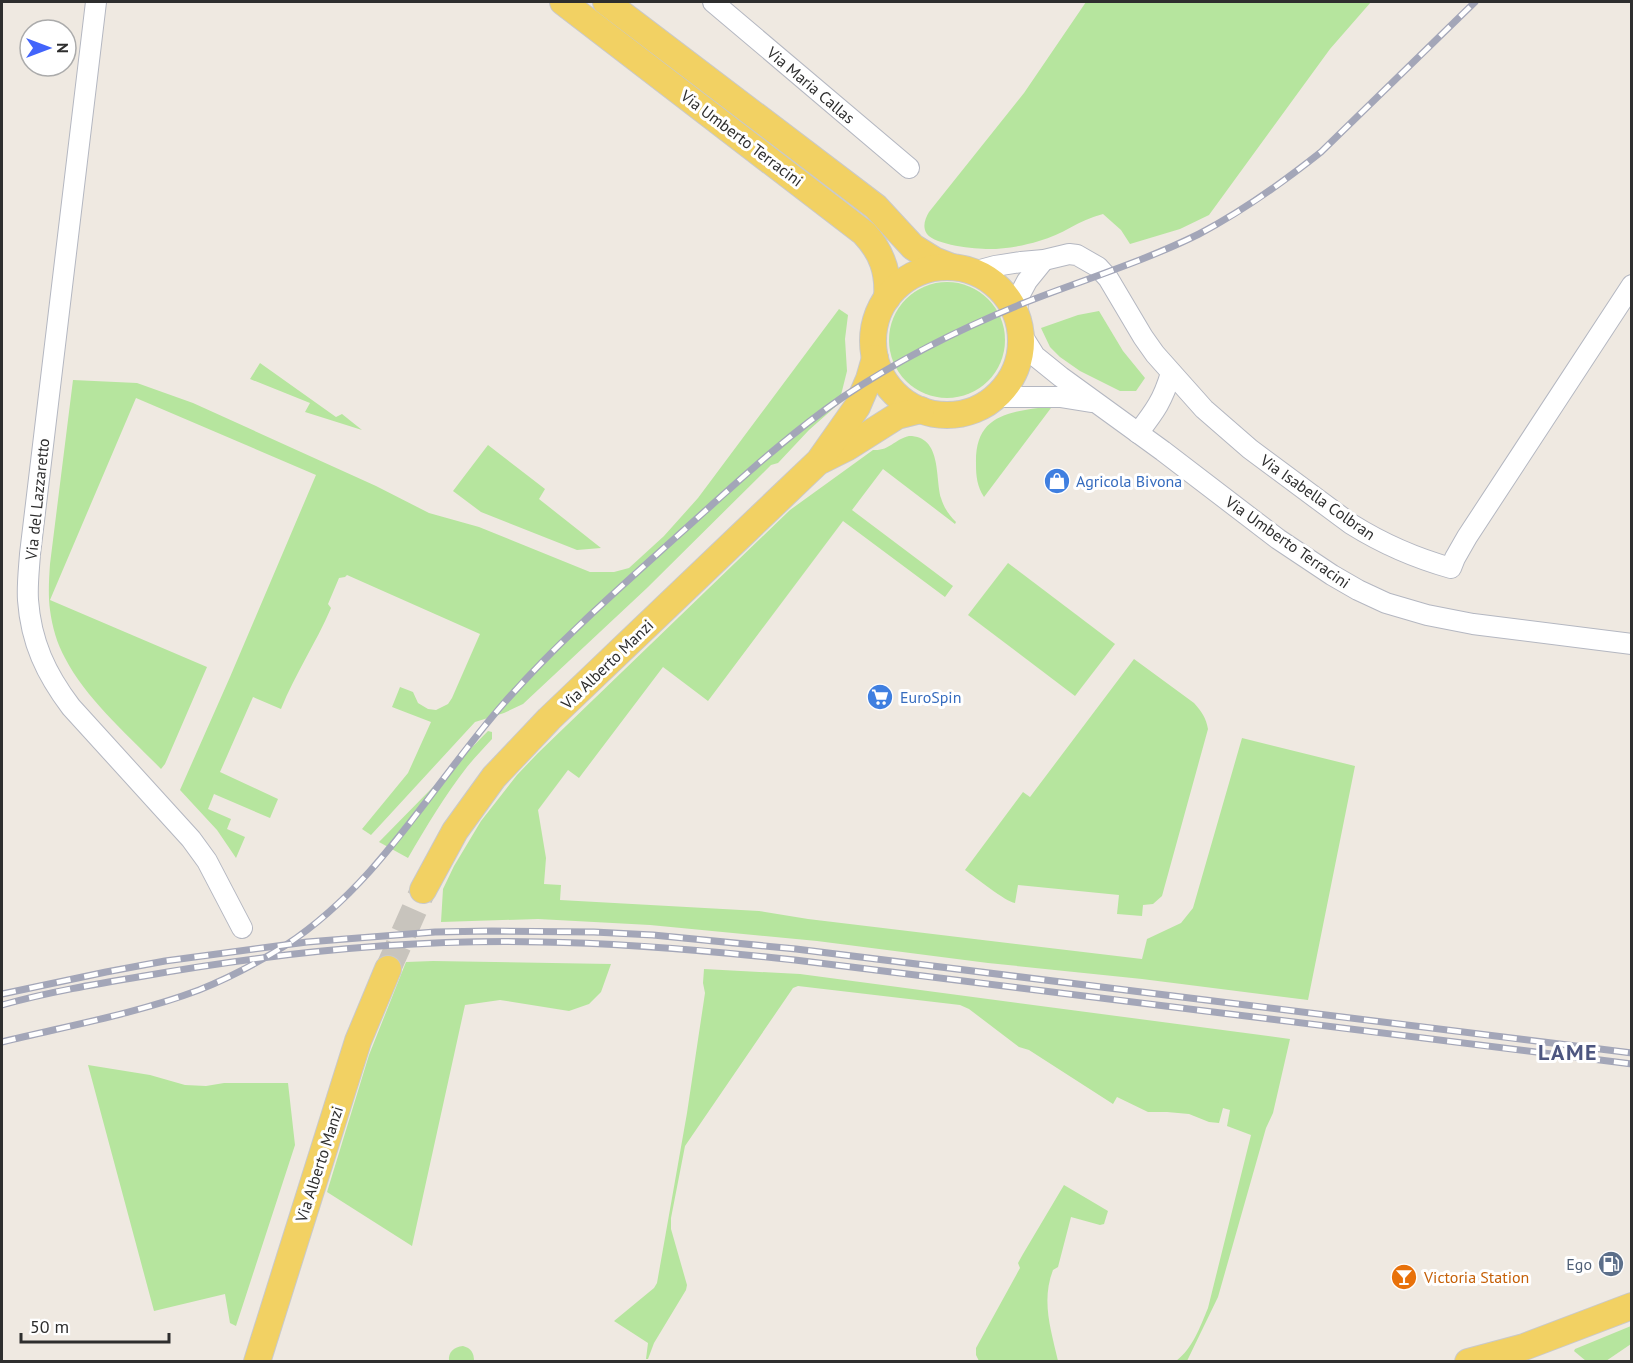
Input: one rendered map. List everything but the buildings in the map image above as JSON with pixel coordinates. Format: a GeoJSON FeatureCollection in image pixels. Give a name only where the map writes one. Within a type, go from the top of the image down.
{"type":"FeatureCollection","features":[{"type":"Feature","properties":{"kind":"main road","name":"Via Umberto Terracini"},"geometry":{"type":"LineString","coordinates":[[563,2],[864,233],[876,248],[883,262],[887,281],[887,298]]}},
{"type":"Feature","properties":{"kind":"main road","name":"Via Umberto Terracini"},"geometry":{"type":"LineString","coordinates":[[606,2],[876,207],[914,247],[934,260],[962,270]]}},
{"type":"Feature","properties":{"kind":"main road"},"geometry":{"type":"LineString","coordinates":[[929,269],[962,270],[985,278],[1009,301],[1018,324],[1020,350],[1016,367],[1008,383],[996,397],[968,412],[941,415],[921,410],[903,400],[888,386],[875,358],[873,341],[875,323],[887,298],[902,283],[929,269]]}},
{"type":"Feature","properties":{"kind":"main road","name":"Via Alberto Manzi"},"geometry":{"type":"LineString","coordinates":[[423,890],[455,831],[494,777],[549,719],[819,461],[856,407],[869,379],[875,358]]}},
{"type":"Feature","properties":{"kind":"main road","name":"Via Alberto Manzi"},"geometry":{"type":"LineString","coordinates":[[819,461],[848,447],[897,416],[921,410]]}},
{"type":"Feature","properties":{"kind":"main road","name":"Via Alberto Manzi"},"geometry":{"type":"LineString","coordinates":[[256,1362],[358,1041],[388,969]]}},
{"type":"Feature","properties":{"kind":"main road"},"geometry":{"type":"LineString","coordinates":[[1468,1362],[1524,1347],[1632,1306]]}},
{"type":"Feature","properties":{"kind":"street","name":"Via del Lazzaretto"},"geometry":{"type":"LineString","coordinates":[[96,2],[30,554],[27,599],[32,630],[41,659],[55,686],[71,707],[191,839],[207,861],[242,928]]}},
{"type":"Feature","properties":{"kind":"street","name":"Via Maria Callas"},"geometry":{"type":"LineString","coordinates":[[714,2],[909,168]]}},
{"type":"Feature","properties":{"kind":"street","name":"Via Isabella Colbran"},"geometry":{"type":"LineString","coordinates":[[962,270],[1044,260],[1069,254],[1077,255],[1098,267],[1108,278],[1143,337],[1171,374],[1204,409],[1250,449],[1351,524],[1381,542],[1407,554],[1451,568],[1467,537],[1632,285]]}},
{"type":"Feature","properties":{"kind":"street"},"geometry":{"type":"LineString","coordinates":[[1018,324],[1019,296],[1027,281],[1044,260]]}},
{"type":"Feature","properties":{"kind":"street","name":"Via Umberto Terracini"},"geometry":{"type":"LineString","coordinates":[[1018,324],[1035,356],[1278,539],[1358,590],[1386,603],[1427,615],[1473,624],[1632,644]]}},
{"type":"Feature","properties":{"kind":"street"},"geometry":{"type":"LineString","coordinates":[[1138,433],[1165,393],[1171,374]]}},
{"type":"Feature","properties":{"kind":"street","name":"Via Umberto Terracini"},"geometry":{"type":"LineString","coordinates":[[996,397],[1060,397],[1099,404]]}},
{"type":"Feature","properties":{"kind":"green space"},"geometry":{"type":"Polygon","coordinates":[[[1086,2],[1371,2],[1330,49],[1209,215],[1180,229],[1130,244],[1121,230],[1103,214],[1048,238],[1008,248],[965,247],[946,244],[931,238],[924,226],[929,212],[1024,93],[1086,2]]]}},
{"type":"Feature","properties":{"kind":"green space"},"geometry":{"type":"Polygon","coordinates":[[[947,282],[969,286],[988,299],[1001,318],[1005,340],[1001,362],[988,381],[969,394],[947,398],[925,394],[906,381],[893,362],[889,340],[893,318],[906,299],[925,286],[947,282]]]}},
{"type":"Feature","properties":{"kind":"green space"},"geometry":{"type":"Polygon","coordinates":[[[839,309],[848,315],[845,339],[847,371],[841,395],[835,407],[809,430],[778,463],[771,465],[647,588],[523,704],[475,722],[371,835],[362,829],[408,773],[431,722],[392,707],[400,687],[413,692],[418,703],[428,709],[436,710],[448,704],[480,634],[347,575],[339,578],[328,604],[331,608],[281,709],[253,697],[220,772],[278,799],[270,818],[214,794],[208,809],[231,819],[227,829],[245,837],[236,858],[217,830],[180,790],[316,475],[136,398],[50,600],[207,667],[161,769],[84,688],[60,647],[50,610],[49,575],[73,380],[137,383],[193,403],[376,486],[429,513],[479,527],[590,572],[614,572],[629,568],[664,536],[698,498],[839,309]]]}},
{"type":"Feature","properties":{"kind":"green space"},"geometry":{"type":"Polygon","coordinates":[[[1099,311],[1123,351],[1145,378],[1136,391],[1120,391],[1080,371],[1050,347],[1041,328],[1078,315],[1099,311]]]}},
{"type":"Feature","properties":{"kind":"green space"},"geometry":{"type":"Polygon","coordinates":[[[260,363],[336,417],[342,414],[362,430],[305,412],[310,403],[250,379],[260,363]]]}},
{"type":"Feature","properties":{"kind":"green space"},"geometry":{"type":"Polygon","coordinates":[[[1038,408],[1051,408],[984,497],[977,481],[976,464],[977,449],[985,429],[1001,417],[1038,408]]]}},
{"type":"Feature","properties":{"kind":"green space"},"geometry":{"type":"Polygon","coordinates":[[[909,436],[920,438],[932,450],[941,498],[947,511],[956,522],[955,524],[883,469],[852,510],[953,586],[945,597],[843,521],[708,701],[663,667],[579,778],[568,770],[538,810],[546,858],[544,884],[561,885],[560,900],[759,911],[808,919],[1142,959],[1147,939],[1181,923],[1193,908],[1242,738],[1355,766],[1308,1000],[817,941],[650,925],[538,919],[441,922],[443,889],[454,866],[481,821],[517,775],[538,753],[790,510],[873,450],[884,449],[909,436]]]}},
{"type":"Feature","properties":{"kind":"green space"},"geometry":{"type":"Polygon","coordinates":[[[488,445],[545,489],[539,499],[601,548],[577,550],[481,512],[453,491],[488,445]]]}},
{"type":"Feature","properties":{"kind":"green space"},"geometry":{"type":"Polygon","coordinates":[[[1008,563],[1115,644],[1075,696],[968,615],[1008,563]]]}},
{"type":"Feature","properties":{"kind":"green space"},"geometry":{"type":"Polygon","coordinates":[[[1134,659],[1194,703],[1203,715],[1208,729],[1162,896],[1153,904],[1143,905],[1142,916],[1117,914],[1119,895],[1018,885],[1015,903],[1011,902],[965,870],[1023,792],[1030,797],[1134,659]]]}},
{"type":"Feature","properties":{"kind":"green space"},"geometry":{"type":"Polygon","coordinates":[[[488,731],[492,732],[492,739],[451,789],[408,858],[379,842],[488,731]]]}},
{"type":"Feature","properties":{"kind":"green space"},"geometry":{"type":"Polygon","coordinates":[[[406,962],[611,964],[601,992],[589,1004],[569,1011],[500,1000],[465,1005],[412,1246],[327,1192],[369,1055],[406,962]]]}},
{"type":"Feature","properties":{"kind":"green space"},"geometry":{"type":"Polygon","coordinates":[[[704,969],[800,974],[1290,1039],[1273,1113],[1266,1128],[1218,1297],[1187,1361],[1176,1361],[1191,1344],[1208,1308],[1251,1135],[1227,1126],[1230,1110],[1223,1108],[1219,1123],[1209,1122],[1189,1114],[1148,1112],[1117,1097],[1113,1104],[1029,1050],[1019,1047],[969,1009],[960,1005],[798,986],[793,988],[685,1146],[671,1218],[671,1229],[687,1285],[646,1359],[648,1343],[614,1321],[657,1283],[687,1113],[705,993],[704,969]]]}},
{"type":"Feature","properties":{"kind":"green space"},"geometry":{"type":"Polygon","coordinates":[[[88,1065],[150,1075],[185,1085],[288,1083],[295,1145],[236,1326],[230,1323],[225,1294],[154,1311],[88,1065]]]}},
{"type":"Feature","properties":{"kind":"green space"},"geometry":{"type":"Polygon","coordinates":[[[1064,1185],[1108,1211],[1104,1224],[1100,1225],[1071,1217],[1058,1267],[1053,1270],[1049,1282],[1047,1304],[1058,1361],[979,1361],[976,1348],[1020,1268],[1018,1263],[1064,1185]]]}},
{"type":"Feature","properties":{"kind":"green space"},"geometry":{"type":"Polygon","coordinates":[[[1631,1326],[1631,1344],[1606,1361],[1586,1361],[1574,1351],[1575,1349],[1631,1326]]]}},
{"type":"Feature","properties":{"kind":"green space"},"geometry":{"type":"Polygon","coordinates":[[[463,1346],[472,1351],[474,1361],[449,1361],[452,1350],[463,1346]]]}},
{"type":"Feature","properties":{"kind":"tunnel"},"geometry":{"type":"LineString","coordinates":[[388,969],[423,890]]}},
{"type":"Feature","properties":{"kind":"railway"},"geometry":{"type":"LineString","coordinates":[[2,1042],[126,1013],[199,990],[255,964],[286,945],[349,893],[377,863],[504,703],[544,660],[756,465],[820,413],[909,357],[954,334],[1024,303],[1178,244],[1247,206],[1321,152],[1475,2]]}},
{"type":"Feature","properties":{"kind":"railway"},"geometry":{"type":"LineString","coordinates":[[2,994],[165,961],[307,942],[435,932],[594,932],[653,935],[796,949],[1632,1053]]}},
{"type":"Feature","properties":{"kind":"railway"},"geometry":{"type":"LineString","coordinates":[[2,1005],[108,982],[242,961],[341,949],[491,942],[605,944],[795,960],[1632,1064]]}},
{"type":"Feature","properties":{"kind":"place","name":"Agricola Bivona"},"geometry":{"type":"Point","coordinates":[1057,481]}},
{"type":"Feature","properties":{"kind":"place","name":"EuroSpin"},"geometry":{"type":"Point","coordinates":[880,697]}},
{"type":"Feature","properties":{"kind":"place","name":"Ego"},"geometry":{"type":"Point","coordinates":[1611,1264]}},
{"type":"Feature","properties":{"kind":"place","name":"Victoria Station"},"geometry":{"type":"Point","coordinates":[1404,1277]}},
{"type":"Feature","properties":{"kind":"district","name":"LAME"},"geometry":{"type":"Point","coordinates":[1568,1052]}}]}
